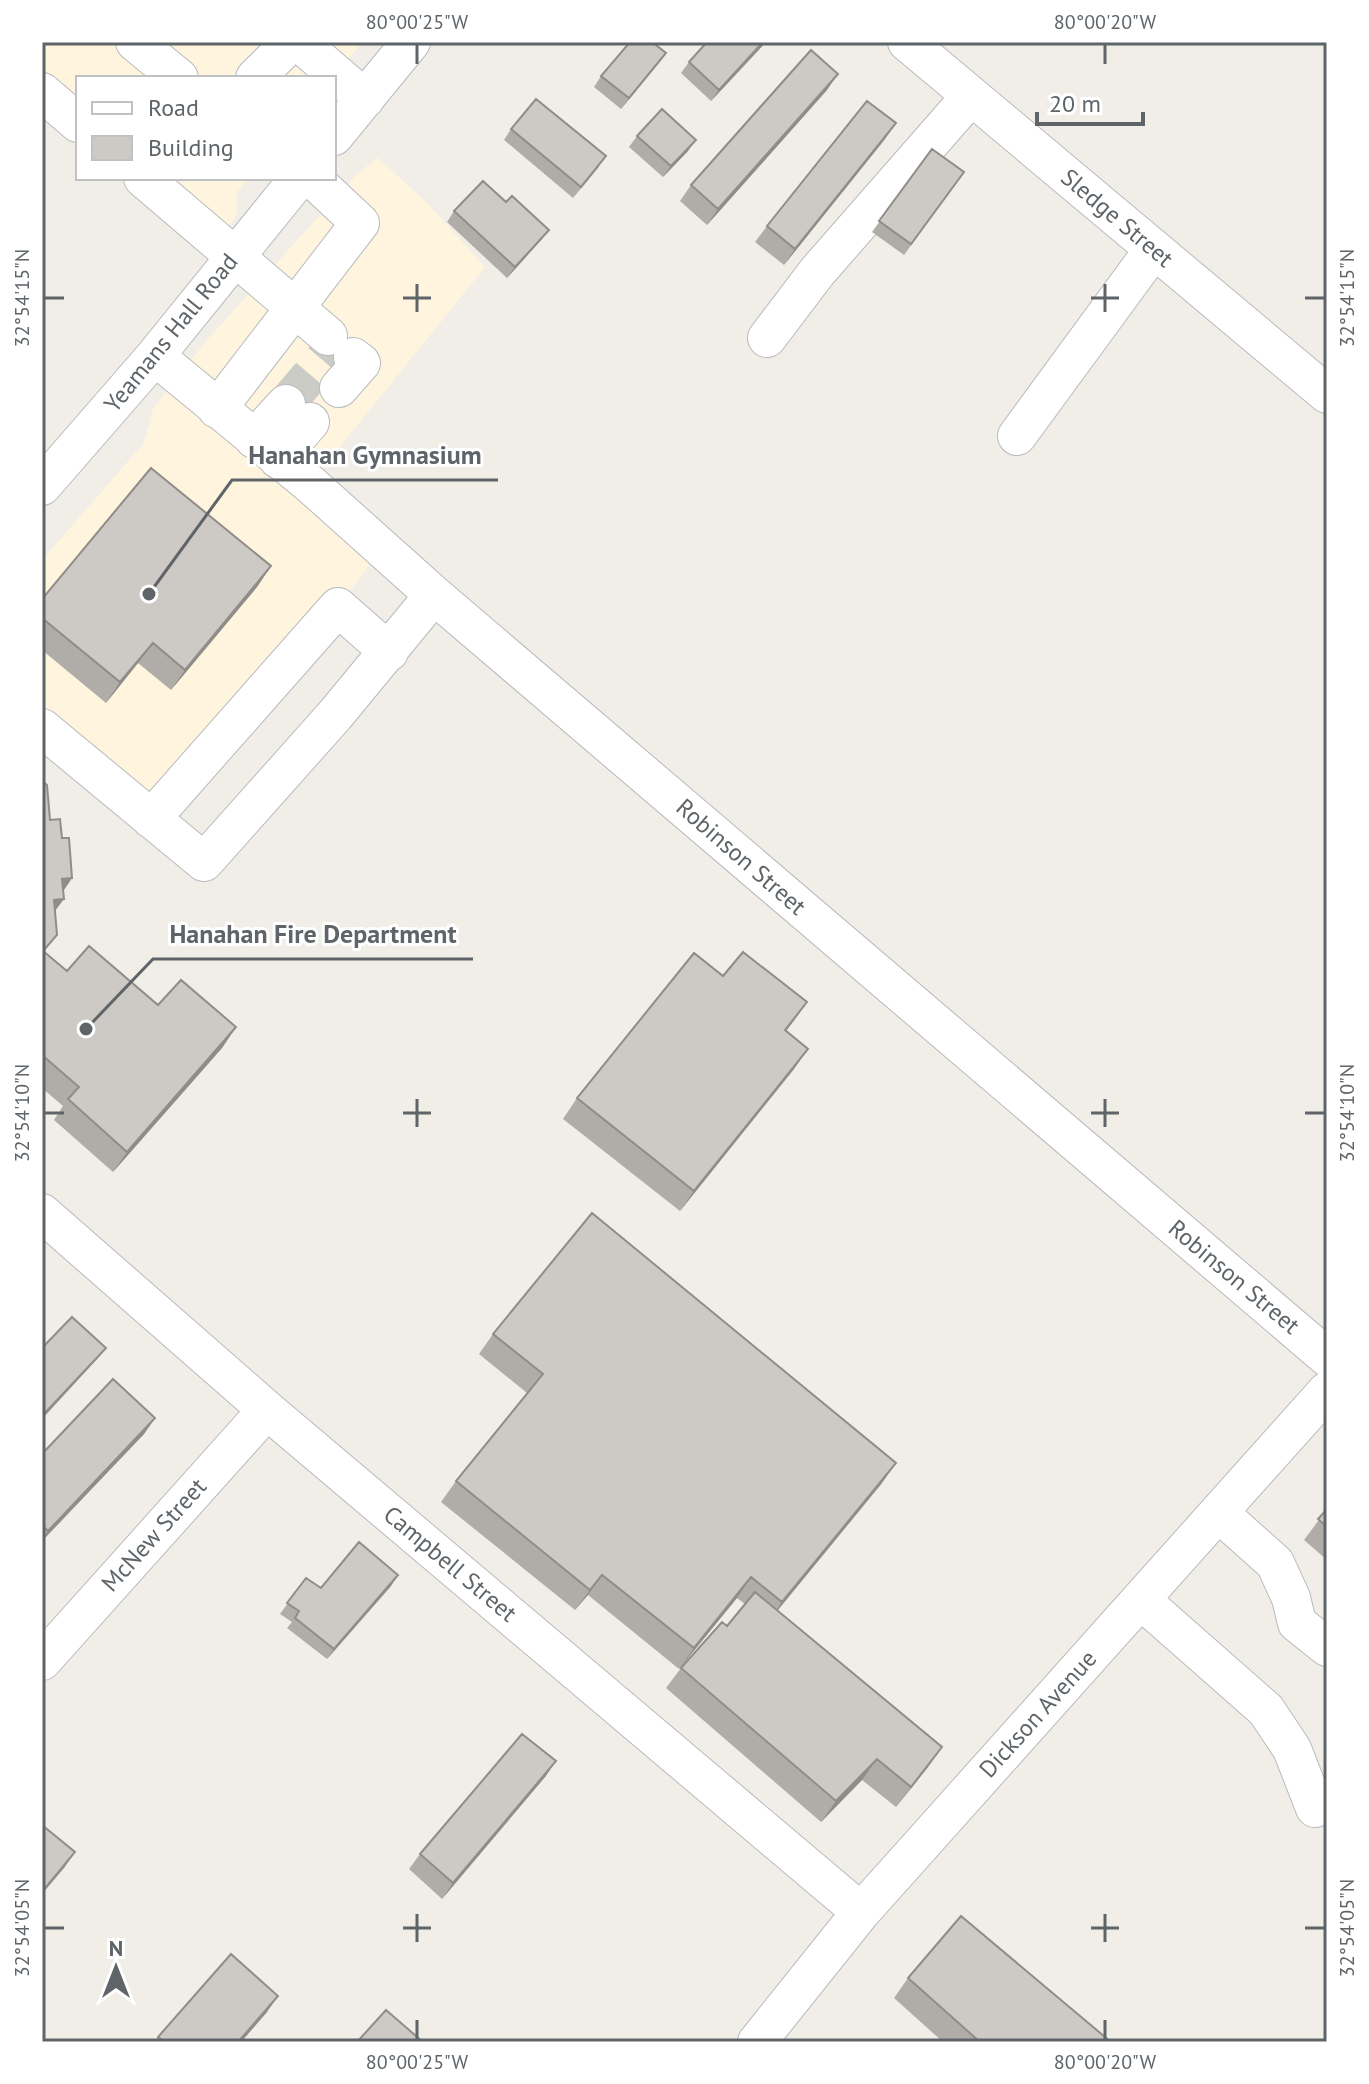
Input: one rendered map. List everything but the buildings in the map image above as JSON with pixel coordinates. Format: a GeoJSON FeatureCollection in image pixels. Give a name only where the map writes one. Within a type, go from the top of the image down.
{"type":"FeatureCollection","features":[{"type":"Feature","properties":{"kind":"street"},"geometry":{"type":"LineString","coordinates":[[135,42],[177,76]]}},
{"type":"Feature","properties":{"kind":"street"},"geometry":{"type":"LineString","coordinates":[[257,76],[291,42]]}},
{"type":"Feature","properties":{"kind":"street"},"geometry":{"type":"LineString","coordinates":[[299,42],[365,99]]}},
{"type":"Feature","properties":{"kind":"street"},"geometry":{"type":"LineString","coordinates":[[336,134],[411,42]]}},
{"type":"Feature","properties":{"kind":"street","name":"Sledge Street"},"geometry":{"type":"LineString","coordinates":[[907,42],[1327,394]]}},
{"type":"Feature","properties":{"kind":"street"},"geometry":{"type":"LineString","coordinates":[[42,92],[76,121]]}},
{"type":"Feature","properties":{"kind":"street"},"geometry":{"type":"LineString","coordinates":[[767,338],[817,272],[971,96]]}},
{"type":"Feature","properties":{"kind":"street"},"geometry":{"type":"LineString","coordinates":[[145,180],[295,307],[340,360]]}},
{"type":"Feature","properties":{"kind":"street","name":"Yeamans Hall Road"},"geometry":{"type":"LineString","coordinates":[[42,486],[155,356],[297,180]]}},
{"type":"Feature","properties":{"kind":"street"},"geometry":{"type":"LineString","coordinates":[[217,409],[360,223],[314,180]]}},
{"type":"Feature","properties":{"kind":"street"},"geometry":{"type":"LineString","coordinates":[[1017,436],[1154,249]]}},
{"type":"Feature","properties":{"kind":"street","name":"Robinson Street"},"geometry":{"type":"LineString","coordinates":[[155,356],[1327,1357]]}},
{"type":"Feature","properties":{"kind":"street"},"geometry":{"type":"LineString","coordinates":[[266,449],[298,413]]}},
{"type":"Feature","properties":{"kind":"street"},"geometry":{"type":"LineString","coordinates":[[42,728],[204,862],[389,652],[434,595]]}},
{"type":"Feature","properties":{"kind":"street"},"geometry":{"type":"LineString","coordinates":[[151,819],[338,607],[389,652]]}},
{"type":"Feature","properties":{"kind":"street","name":"Campbell Street"},"geometry":{"type":"LineString","coordinates":[[42,1213],[267,1410],[861,1912]]}},
{"type":"Feature","properties":{"kind":"street","name":"Dickson Avenue"},"geometry":{"type":"LineString","coordinates":[[757,2042],[861,1912],[1327,1391]]}},
{"type":"Feature","properties":{"kind":"street","name":"McNew Street"},"geometry":{"type":"LineString","coordinates":[[42,1661],[267,1410]]}},
{"type":"Feature","properties":{"kind":"street"},"geometry":{"type":"LineString","coordinates":[[1219,1513],[1275,1563],[1291,1598],[1297,1623],[1327,1647]]}},
{"type":"Feature","properties":{"kind":"street"},"geometry":{"type":"LineString","coordinates":[[1141,1600],[1266,1710],[1292,1749],[1315,1808]]}},
{"type":"Feature","properties":{"kind":"shaded area"},"geometry":{"type":"Polygon","coordinates":[[[42,42],[362,42],[336,76],[76,76],[76,124],[42,94],[42,42]]]}},
{"type":"Feature","properties":{"kind":"shaded area"},"geometry":{"type":"Polygon","coordinates":[[[378,158],[424,200],[485,267],[310,484],[382,548],[338,607],[151,819],[42,728],[42,560],[144,443],[153,409],[207,340],[357,174],[378,158]]]}},
{"type":"Feature","properties":{"kind":"shaded area"},"geometry":{"type":"Polygon","coordinates":[[[139,180],[247,180],[237,192],[237,215],[215,246],[139,180]]]}},
{"type":"Feature","properties":{"kind":"tunnel"},"geometry":{"type":"LineString","coordinates":[[286,404],[337,344]]}},
{"type":"Feature","properties":{"kind":"place","name":"Hanahan Gymnasium"},"geometry":{"type":"Point","coordinates":[149,594]}},
{"type":"Feature","properties":{"kind":"place","name":"Hanahan Fire Department"},"geometry":{"type":"Point","coordinates":[86,1029]}}]}
